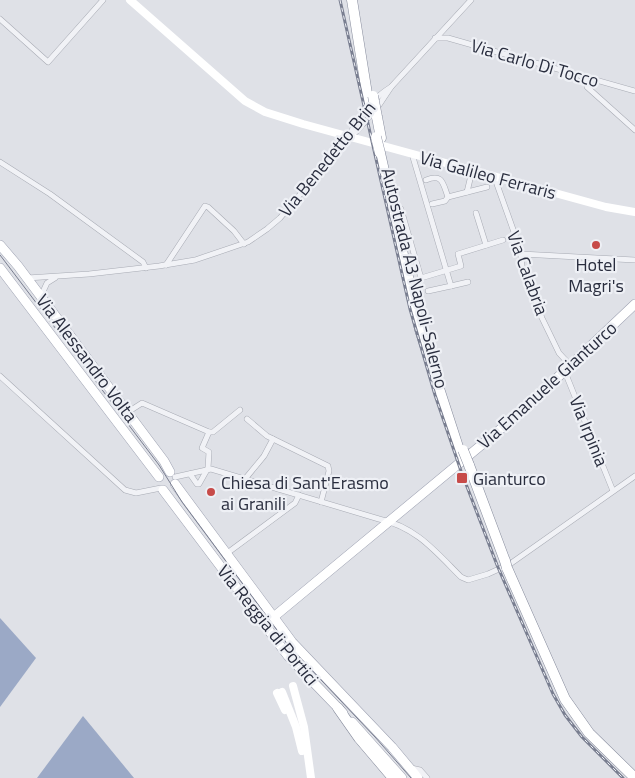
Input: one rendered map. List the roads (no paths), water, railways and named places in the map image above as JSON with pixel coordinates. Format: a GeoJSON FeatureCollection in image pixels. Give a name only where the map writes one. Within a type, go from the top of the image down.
{"type":"FeatureCollection","features":[{"type":"Feature","properties":{"kind":"highway","name":"Autostrada A3 Napoli-Salerno"},"geometry":{"type":"LineString","coordinates":[[352,0],[378,137],[416,312],[433,374],[504,566],[550,678],[564,706],[586,736],[629,778]]}},
{"type":"Feature","properties":{"kind":"highway","name":"Autostrada A3 Napoli-Salerno"},"geometry":{"type":"LineString","coordinates":[[358,0],[371,98]]}},
{"type":"Feature","properties":{"kind":"highway","name":"Autostrada A3 Napoli-Salerno"},"geometry":{"type":"LineString","coordinates":[[504,566],[564,699],[589,733],[635,778]]}},
{"type":"Feature","properties":{"kind":"highway"},"geometry":{"type":"LineString","coordinates":[[338,708],[371,753],[398,777]]}},
{"type":"Feature","properties":{"kind":"main road","name":"Via Galileo Ferraris"},"geometry":{"type":"LineString","coordinates":[[130,0],[249,104],[279,118],[472,171],[620,210],[635,212]]}},
{"type":"Feature","properties":{"kind":"main road","name":"Via Galileo Ferraris"},"geometry":{"type":"LineString","coordinates":[[620,210],[635,219]]}},
{"type":"Feature","properties":{"kind":"main road","name":"Via Alessandro Volta"},"geometry":{"type":"LineString","coordinates":[[0,245],[128,412],[174,478]]}},
{"type":"Feature","properties":{"kind":"main road","name":"Via Alessandro Volta"},"geometry":{"type":"LineString","coordinates":[[0,268],[159,477]]}},
{"type":"Feature","properties":{"kind":"main road","name":"Via Emanuele Gianturco"},"geometry":{"type":"LineString","coordinates":[[264,625],[499,430],[568,369],[635,304]]}},
{"type":"Feature","properties":{"kind":"main road"},"geometry":{"type":"LineString","coordinates":[[164,472],[174,478],[170,490],[162,489],[158,481],[164,472]]}},
{"type":"Feature","properties":{"kind":"main road","name":"Via Reggia di Portici"},"geometry":{"type":"LineString","coordinates":[[174,478],[226,554],[300,652],[375,729],[418,778]]}},
{"type":"Feature","properties":{"kind":"main road","name":"Via Reggia di Portici"},"geometry":{"type":"LineString","coordinates":[[162,489],[288,656],[367,738],[398,777]]}},
{"type":"Feature","properties":{"kind":"main road"},"geometry":{"type":"LineString","coordinates":[[286,690],[302,738],[311,778]]}},
{"type":"Feature","properties":{"kind":"main road"},"geometry":{"type":"LineString","coordinates":[[286,690],[302,738]]}},
{"type":"Feature","properties":{"kind":"main road"},"geometry":{"type":"LineString","coordinates":[[286,690],[301,714],[306,778]]}},
{"type":"Feature","properties":{"kind":"street"},"geometry":{"type":"LineString","coordinates":[[0,19],[48,62],[103,0]]}},
{"type":"Feature","properties":{"kind":"street"},"geometry":{"type":"LineString","coordinates":[[435,38],[471,0]]}},
{"type":"Feature","properties":{"kind":"street","name":"Via Benedetto Brin"},"geometry":{"type":"LineString","coordinates":[[27,278],[61,277],[146,268],[195,260],[244,244],[261,234],[280,218],[349,137],[353,127],[381,93],[391,87],[435,38]]}},
{"type":"Feature","properties":{"kind":"street","name":"Via Carlo Di Tocco"},"geometry":{"type":"LineString","coordinates":[[435,38],[448,38],[635,91]]}},
{"type":"Feature","properties":{"kind":"street"},"geometry":{"type":"LineString","coordinates":[[587,77],[587,87],[635,130]]}},
{"type":"Feature","properties":{"kind":"street"},"geometry":{"type":"LineString","coordinates":[[412,154],[451,286]]}},
{"type":"Feature","properties":{"kind":"street"},"geometry":{"type":"LineString","coordinates":[[0,162],[82,216],[143,262],[146,268]]}},
{"type":"Feature","properties":{"kind":"street"},"geometry":{"type":"LineString","coordinates":[[467,192],[472,171]]}},
{"type":"Feature","properties":{"kind":"street","name":"Via Calabria"},"geometry":{"type":"LineString","coordinates":[[494,176],[521,254],[522,266],[542,318],[546,322],[568,369]]}},
{"type":"Feature","properties":{"kind":"street"},"geometry":{"type":"LineString","coordinates":[[426,180],[434,177],[438,178],[448,197]]}},
{"type":"Feature","properties":{"kind":"street"},"geometry":{"type":"LineString","coordinates":[[432,204],[445,201],[448,197],[487,187]]}},
{"type":"Feature","properties":{"kind":"street"},"geometry":{"type":"LineString","coordinates":[[166,265],[206,206],[234,231],[244,244]]}},
{"type":"Feature","properties":{"kind":"street"},"geometry":{"type":"LineString","coordinates":[[401,209],[421,278],[461,266],[458,254],[503,240]]}},
{"type":"Feature","properties":{"kind":"street"},"geometry":{"type":"LineString","coordinates":[[476,214],[486,245]]}},
{"type":"Feature","properties":{"kind":"street"},"geometry":{"type":"LineString","coordinates":[[521,254],[635,260]]}},
{"type":"Feature","properties":{"kind":"street"},"geometry":{"type":"LineString","coordinates":[[41,297],[47,283],[61,277]]}},
{"type":"Feature","properties":{"kind":"street"},"geometry":{"type":"LineString","coordinates":[[428,291],[468,282]]}},
{"type":"Feature","properties":{"kind":"street","name":"Via Irpinia"},"geometry":{"type":"LineString","coordinates":[[568,369],[613,491]]}},
{"type":"Feature","properties":{"kind":"street"},"geometry":{"type":"LineString","coordinates":[[0,376],[125,490],[136,493],[162,489]]}},
{"type":"Feature","properties":{"kind":"street"},"geometry":{"type":"LineString","coordinates":[[128,412],[141,403],[212,432],[240,410]]}},
{"type":"Feature","properties":{"kind":"street"},"geometry":{"type":"LineString","coordinates":[[247,419],[263,434],[328,466],[329,471],[321,502]]}},
{"type":"Feature","properties":{"kind":"street"},"geometry":{"type":"LineString","coordinates":[[190,474],[199,484],[208,468],[209,452],[202,448],[209,432]]}},
{"type":"Feature","properties":{"kind":"street"},"geometry":{"type":"LineString","coordinates":[[245,479],[264,456],[273,439]]}},
{"type":"Feature","properties":{"kind":"street"},"geometry":{"type":"LineString","coordinates":[[174,478],[208,468],[389,522],[424,540],[461,577],[471,580],[510,564],[635,476]]}},
{"type":"Feature","properties":{"kind":"street"},"geometry":{"type":"LineString","coordinates":[[226,554],[295,503],[299,496]]}},
{"type":"Feature","properties":{"kind":"street"},"geometry":{"type":"LineString","coordinates":[[409,768],[420,770],[427,778]]}},
{"type":"Feature","properties":{"kind":"water"},"geometry":{"type":"Polygon","coordinates":[[[0,618],[36,658],[0,707],[0,618]]]}},
{"type":"Feature","properties":{"kind":"water"},"geometry":{"type":"Polygon","coordinates":[[[83,716],[134,778],[37,778],[83,716]]]}},
{"type":"Feature","properties":{"kind":"tram line"},"geometry":{"type":"LineString","coordinates":[[0,255],[159,465],[182,502],[288,645],[411,778]]}},
{"type":"Feature","properties":{"kind":"railway"},"geometry":{"type":"LineString","coordinates":[[340,0],[410,309],[435,395],[461,471],[497,565],[553,694],[565,715],[582,737],[623,778]]}},
{"type":"Feature","properties":{"kind":"place","name":"Hotel Magri's"},"geometry":{"type":"Point","coordinates":[596,245]}},
{"type":"Feature","properties":{"kind":"place","name":"Gianturco"},"geometry":{"type":"Point","coordinates":[462,478]}},
{"type":"Feature","properties":{"kind":"place","name":"Chiesa di Sant'Erasmo ai Granili"},"geometry":{"type":"Point","coordinates":[211,492]}}]}
